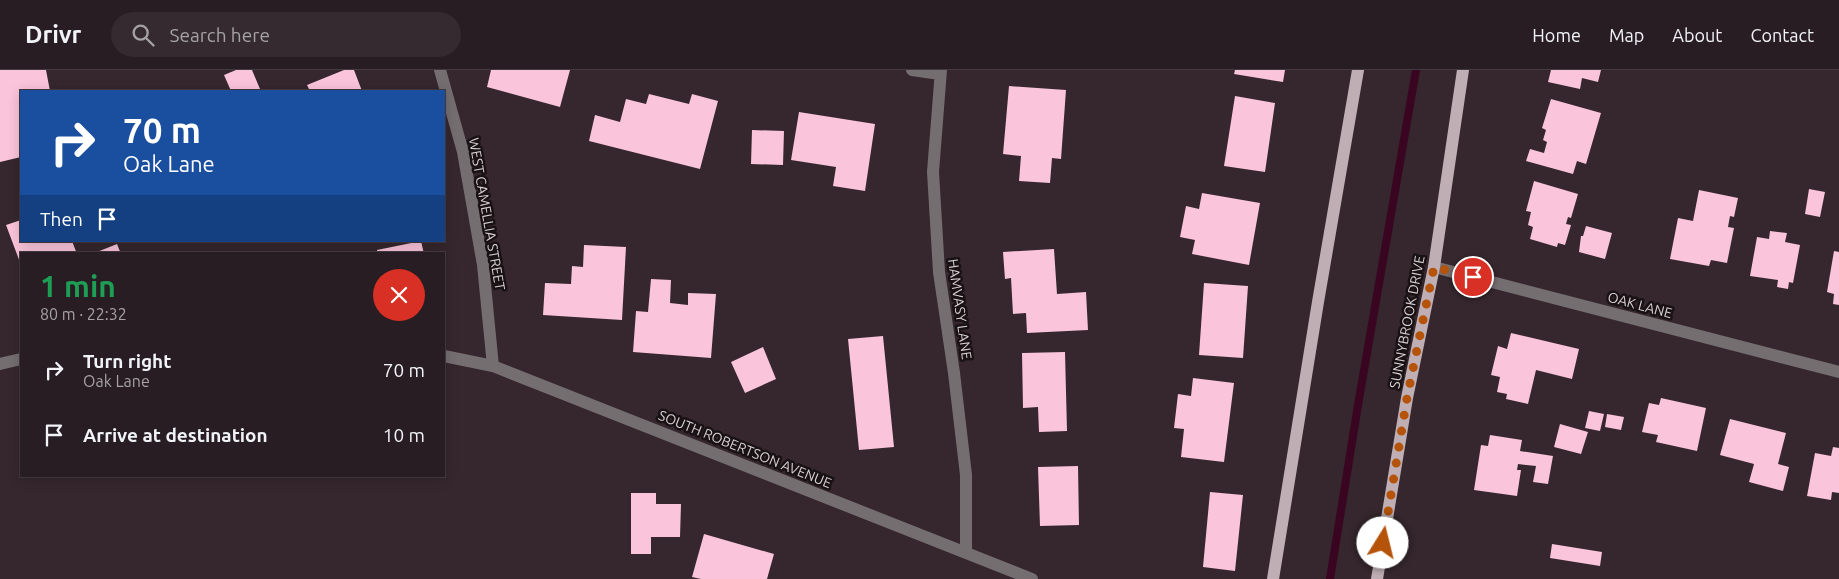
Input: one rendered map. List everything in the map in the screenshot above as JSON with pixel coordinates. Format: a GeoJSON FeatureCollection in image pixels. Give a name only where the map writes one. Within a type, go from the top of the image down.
{"type":"FeatureCollection","features":[{"type":"Feature","properties":{"kind":"main road"},"geometry":{"type":"LineString","coordinates":[[1273,579],[1358,70]]}},
{"type":"Feature","properties":{"kind":"main road","name":"SUNNYBROOK DRIVE"},"geometry":{"type":"LineString","coordinates":[[1377,579],[1407,398],[1434,267],[1463,70]]}},
{"type":"Feature","properties":{"kind":"street","name":"WEST CAMELLIA STREET"},"geometry":{"type":"LineString","coordinates":[[440,70],[463,152],[483,265],[493,366]]}},
{"type":"Feature","properties":{"kind":"street"},"geometry":{"type":"LineString","coordinates":[[912,70],[941,72]]}},
{"type":"Feature","properties":{"kind":"street","name":"HAMVASY LANE"},"geometry":{"type":"LineString","coordinates":[[941,72],[933,172],[939,272],[954,373],[966,475],[966,553]]}},
{"type":"Feature","properties":{"kind":"street","name":"OAK LANE"},"geometry":{"type":"LineString","coordinates":[[1434,267],[1839,372]]}},
{"type":"Feature","properties":{"kind":"street","name":"SOUTH ROBERTSON AVENUE"},"geometry":{"type":"LineString","coordinates":[[445,356],[493,366],[1032,579]]}},
{"type":"Feature","properties":{"kind":"street"},"geometry":{"type":"LineString","coordinates":[[0,364],[20,359]]}},
{"type":"Feature","properties":{"kind":"building"},"geometry":{"type":"Polygon","coordinates":[[[0,70],[46,70],[50,90],[20,90],[20,157],[0,162],[0,70]]]}},
{"type":"Feature","properties":{"kind":"building"},"geometry":{"type":"Polygon","coordinates":[[[236,70],[252,70],[260,89],[231,90],[224,75],[236,70]]]}},
{"type":"Feature","properties":{"kind":"building"},"geometry":{"type":"Polygon","coordinates":[[[344,70],[354,70],[362,90],[310,90],[307,85],[344,70]]]}},
{"type":"Feature","properties":{"kind":"building"},"geometry":{"type":"Polygon","coordinates":[[[491,70],[570,70],[560,107],[487,87],[491,70]]]}},
{"type":"Feature","properties":{"kind":"building"},"geometry":{"type":"Polygon","coordinates":[[[1235,70],[1285,70],[1283,82],[1234,74],[1235,70]]]}},
{"type":"Feature","properties":{"kind":"building"},"geometry":{"type":"Polygon","coordinates":[[[1551,70],[1601,70],[1598,82],[1582,78],[1580,89],[1548,82],[1551,70]]]}},
{"type":"Feature","properties":{"kind":"building"},"geometry":{"type":"Polygon","coordinates":[[[1009,86],[1066,90],[1061,159],[1052,158],[1050,183],[1019,181],[1021,156],[1003,154],[1009,86]]]}},
{"type":"Feature","properties":{"kind":"building"},"geometry":{"type":"Polygon","coordinates":[[[649,94],[689,104],[692,94],[718,101],[700,169],[589,141],[595,115],[620,122],[626,99],[646,104],[649,94]]]}},
{"type":"Feature","properties":{"kind":"building"},"geometry":{"type":"Polygon","coordinates":[[[1235,96],[1275,103],[1265,172],[1224,166],[1235,96]]]}},
{"type":"Feature","properties":{"kind":"building"},"geometry":{"type":"Polygon","coordinates":[[[1551,99],[1601,113],[1586,164],[1577,161],[1573,174],[1526,161],[1530,149],[1544,153],[1547,142],[1543,140],[1546,130],[1542,128],[1551,99]]]}},
{"type":"Feature","properties":{"kind":"building"},"geometry":{"type":"Polygon","coordinates":[[[799,112],[875,124],[865,191],[833,186],[836,167],[791,160],[799,112]]]}},
{"type":"Feature","properties":{"kind":"building"},"geometry":{"type":"Polygon","coordinates":[[[752,130],[784,131],[783,165],[751,164],[752,130]]]}},
{"type":"Feature","properties":{"kind":"building"},"geometry":{"type":"Polygon","coordinates":[[[1534,181],[1578,194],[1571,218],[1568,217],[1566,224],[1571,225],[1565,245],[1558,243],[1557,247],[1530,239],[1533,227],[1528,225],[1531,212],[1526,211],[1534,181]]]}},
{"type":"Feature","properties":{"kind":"building"},"geometry":{"type":"Polygon","coordinates":[[[1809,189],[1825,192],[1820,217],[1805,214],[1809,189]]]}},
{"type":"Feature","properties":{"kind":"building"},"geometry":{"type":"Polygon","coordinates":[[[1699,190],[1738,198],[1734,217],[1730,216],[1728,227],[1734,228],[1727,263],[1711,260],[1709,266],[1670,259],[1678,218],[1693,221],[1699,190]]]}},
{"type":"Feature","properties":{"kind":"building"},"geometry":{"type":"Polygon","coordinates":[[[1202,193],[1260,203],[1249,265],[1192,254],[1195,240],[1180,237],[1186,206],[1199,209],[1202,193]]]}},
{"type":"Feature","properties":{"kind":"building"},"geometry":{"type":"Polygon","coordinates":[[[20,220],[20,242],[72,242],[76,252],[20,252],[20,262],[6,225],[20,220]]]}},
{"type":"Feature","properties":{"kind":"building"},"geometry":{"type":"Polygon","coordinates":[[[1586,226],[1612,233],[1605,259],[1579,252],[1581,236],[1583,236],[1586,226]]]}},
{"type":"Feature","properties":{"kind":"building"},"geometry":{"type":"Polygon","coordinates":[[[1770,231],[1787,233],[1785,242],[1800,245],[1793,283],[1789,282],[1788,289],[1777,287],[1778,280],[1750,276],[1757,237],[1769,239],[1770,231]]]}},
{"type":"Feature","properties":{"kind":"building"},"geometry":{"type":"Polygon","coordinates":[[[421,242],[424,252],[377,252],[377,250],[421,242]]]}},
{"type":"Feature","properties":{"kind":"building"},"geometry":{"type":"Polygon","coordinates":[[[117,244],[120,252],[97,252],[117,244]]]}},
{"type":"Feature","properties":{"kind":"building"},"geometry":{"type":"Polygon","coordinates":[[[584,245],[626,247],[622,320],[543,315],[545,283],[571,284],[572,266],[583,267],[584,245]]]}},
{"type":"Feature","properties":{"kind":"building"},"geometry":{"type":"Polygon","coordinates":[[[1054,249],[1057,294],[1086,292],[1088,330],[1027,333],[1026,313],[1013,314],[1011,278],[1005,279],[1003,252],[1054,249]]]}},
{"type":"Feature","properties":{"kind":"building"},"geometry":{"type":"Polygon","coordinates":[[[1834,251],[1839,252],[1839,305],[1833,304],[1834,294],[1827,292],[1834,251]]]}},
{"type":"Feature","properties":{"kind":"building"},"geometry":{"type":"Polygon","coordinates":[[[651,279],[671,280],[670,303],[688,305],[688,293],[716,294],[711,358],[633,352],[636,311],[648,312],[651,279]]]}},
{"type":"Feature","properties":{"kind":"building"},"geometry":{"type":"Polygon","coordinates":[[[1204,283],[1248,286],[1243,358],[1199,355],[1204,283]]]}},
{"type":"Feature","properties":{"kind":"building"},"geometry":{"type":"Polygon","coordinates":[[[1511,333],[1579,349],[1572,379],[1536,370],[1528,404],[1506,399],[1507,394],[1497,392],[1500,377],[1491,375],[1498,346],[1507,349],[1511,333]]]}},
{"type":"Feature","properties":{"kind":"building"},"geometry":{"type":"Polygon","coordinates":[[[883,336],[894,447],[859,450],[848,339],[883,336]]]}},
{"type":"Feature","properties":{"kind":"building"},"geometry":{"type":"Polygon","coordinates":[[[763,347],[776,379],[745,393],[731,362],[763,347]]]}},
{"type":"Feature","properties":{"kind":"building"},"geometry":{"type":"Polygon","coordinates":[[[1065,352],[1067,431],[1039,432],[1038,407],[1023,408],[1022,353],[1065,352]]]}},
{"type":"Feature","properties":{"kind":"building"},"geometry":{"type":"Polygon","coordinates":[[[1193,378],[1234,383],[1224,462],[1181,457],[1184,429],[1174,428],[1178,394],[1191,396],[1193,378]]]}},
{"type":"Feature","properties":{"kind":"building"},"geometry":{"type":"Polygon","coordinates":[[[1661,398],[1706,408],[1697,451],[1656,442],[1658,435],[1642,432],[1649,403],[1659,405],[1661,398]]]}},
{"type":"Feature","properties":{"kind":"building"},"geometry":{"type":"Polygon","coordinates":[[[1589,411],[1604,414],[1600,431],[1585,428],[1589,411]]]}},
{"type":"Feature","properties":{"kind":"building"},"geometry":{"type":"Polygon","coordinates":[[[1607,414],[1624,417],[1621,430],[1605,427],[1607,414]]]}},
{"type":"Feature","properties":{"kind":"building"},"geometry":{"type":"Polygon","coordinates":[[[1730,419],[1786,433],[1778,464],[1789,467],[1783,491],[1749,482],[1754,464],[1720,455],[1730,419]]]}},
{"type":"Feature","properties":{"kind":"building"},"geometry":{"type":"Polygon","coordinates":[[[1560,424],[1588,432],[1581,454],[1554,447],[1560,424]]]}},
{"type":"Feature","properties":{"kind":"building"},"geometry":{"type":"Polygon","coordinates":[[[1490,435],[1522,440],[1520,451],[1553,456],[1548,484],[1533,482],[1536,466],[1518,464],[1517,470],[1521,470],[1517,496],[1474,490],[1481,445],[1488,446],[1490,435]]]}},
{"type":"Feature","properties":{"kind":"building"},"geometry":{"type":"Polygon","coordinates":[[[1833,447],[1839,448],[1839,493],[1832,492],[1831,500],[1807,496],[1815,453],[1831,456],[1833,447]]]}},
{"type":"Feature","properties":{"kind":"building"},"geometry":{"type":"Polygon","coordinates":[[[1078,466],[1079,525],[1040,526],[1038,467],[1078,466]]]}},
{"type":"Feature","properties":{"kind":"building"},"geometry":{"type":"Polygon","coordinates":[[[1210,492],[1243,495],[1235,571],[1203,567],[1210,492]]]}},
{"type":"Feature","properties":{"kind":"building"},"geometry":{"type":"Polygon","coordinates":[[[631,493],[656,493],[656,504],[681,504],[680,537],[651,537],[651,554],[631,554],[631,493]]]}},
{"type":"Feature","properties":{"kind":"building"},"geometry":{"type":"Polygon","coordinates":[[[704,534],[774,554],[767,579],[701,579],[692,577],[704,534]]]}},
{"type":"Feature","properties":{"kind":"building"},"geometry":{"type":"Polygon","coordinates":[[[1552,544],[1602,552],[1600,566],[1550,558],[1552,544]]]}},
{"type":"Feature","properties":{"kind":"waterway"},"geometry":{"type":"LineString","coordinates":[[1330,579],[1416,70]]}},
{"type":"Feature","properties":{"kind":"route"},"geometry":{"type":"LineString","coordinates":[[1383,543],[1407,398],[1434,267],[1473,277]]}}]}
